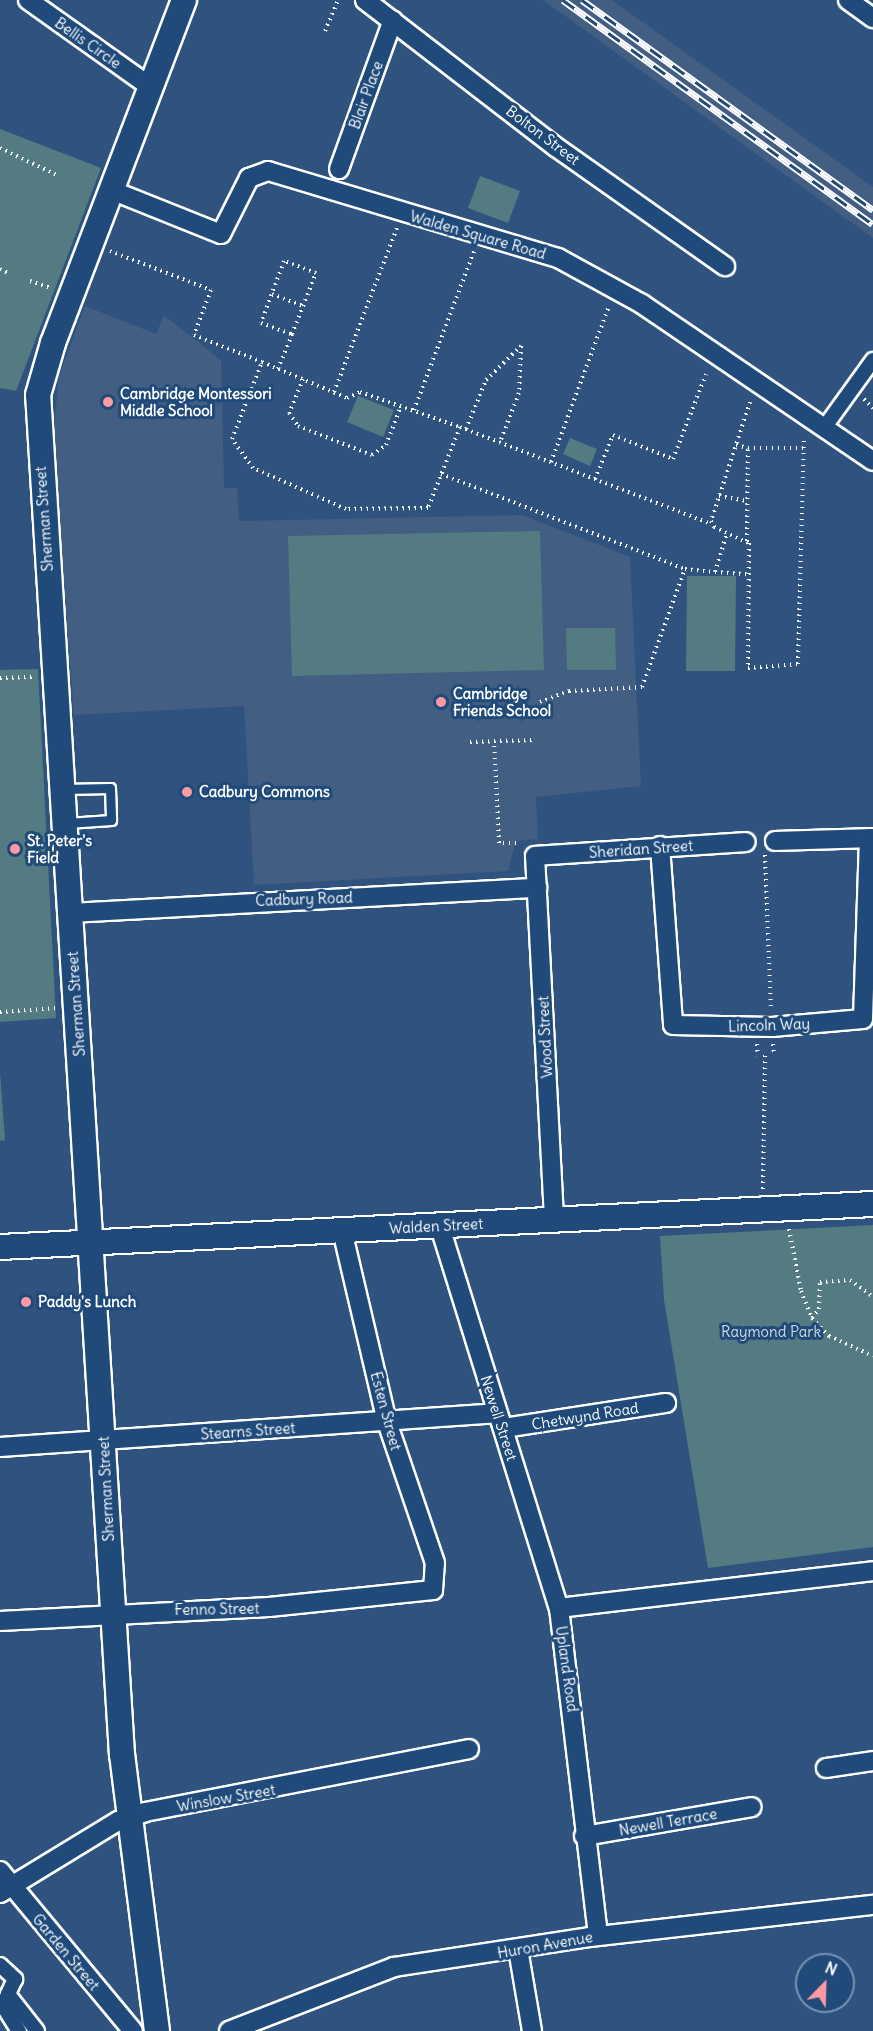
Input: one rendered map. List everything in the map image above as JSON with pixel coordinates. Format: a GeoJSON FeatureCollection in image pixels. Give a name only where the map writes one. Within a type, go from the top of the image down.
{"type":"FeatureCollection","features":[{"type":"Feature","properties":{"kind":"street","name":"Bellis Circle"},"geometry":{"type":"LineString","coordinates":[[28,0],[149,86]]}},
{"type":"Feature","properties":{"kind":"street","name":"Sherman Street"},"geometry":{"type":"LineString","coordinates":[[157,2031],[129,1818],[104,1440],[87,1241],[76,1006],[38,395],[149,86],[184,0]]}},
{"type":"Feature","properties":{"kind":"street","name":"Bolton Street"},"geometry":{"type":"LineString","coordinates":[[365,0],[556,147],[725,266]]}},
{"type":"Feature","properties":{"kind":"street"},"geometry":{"type":"LineString","coordinates":[[848,0],[873,18]]}},
{"type":"Feature","properties":{"kind":"street","name":"Blair Place"},"geometry":{"type":"LineString","coordinates":[[339,169],[393,20]]}},
{"type":"Feature","properties":{"kind":"street","name":"Walden Square Road"},"geometry":{"type":"LineString","coordinates":[[111,190],[221,234],[249,178],[268,171],[506,240],[591,272],[873,460]]}},
{"type":"Feature","properties":{"kind":"street"},"geometry":{"type":"LineString","coordinates":[[824,428],[873,360]]}},
{"type":"Feature","properties":{"kind":"street"},"geometry":{"type":"LineString","coordinates":[[770,846],[871,838]]}},
{"type":"Feature","properties":{"kind":"street","name":"Lincoln Way"},"geometry":{"type":"LineString","coordinates":[[660,846],[671,1020],[676,1028],[772,1026],[863,1019],[871,838]]}},
{"type":"Feature","properties":{"kind":"street","name":"Sheridan Street"},"geometry":{"type":"LineString","coordinates":[[535,856],[746,842]]}},
{"type":"Feature","properties":{"kind":"street","name":"Wood Street"},"geometry":{"type":"LineString","coordinates":[[535,856],[554,1218]]}},
{"type":"Feature","properties":{"kind":"street","name":"Cadbury Road"},"geometry":{"type":"LineString","coordinates":[[70,913],[537,888]]}},
{"type":"Feature","properties":{"kind":"street","name":"Walden Street"},"geometry":{"type":"LineString","coordinates":[[0,1246],[440,1227],[554,1218],[873,1204]]}},
{"type":"Feature","properties":{"kind":"street","name":"Newell Street"},"geometry":{"type":"LineString","coordinates":[[440,1227],[559,1608]]}},
{"type":"Feature","properties":{"kind":"street","name":"Esten Street"},"geometry":{"type":"LineString","coordinates":[[342,1230],[387,1422],[435,1563],[434,1590]]}},
{"type":"Feature","properties":{"kind":"street","name":"Chetwynd Road"},"geometry":{"type":"LineString","coordinates":[[500,1421],[666,1402]]}},
{"type":"Feature","properties":{"kind":"street","name":"Stearns Street"},"geometry":{"type":"LineString","coordinates":[[0,1447],[387,1422],[500,1421]]}},
{"type":"Feature","properties":{"kind":"street","name":"Upland Road"},"geometry":{"type":"LineString","coordinates":[[598,1936],[584,1836],[579,1753],[559,1608],[873,1571]]}},
{"type":"Feature","properties":{"kind":"street","name":"Fenno Street"},"geometry":{"type":"LineString","coordinates":[[0,1621],[114,1611],[269,1607],[434,1590]]}},
{"type":"Feature","properties":{"kind":"street","name":"Winslow Street"},"geometry":{"type":"LineString","coordinates":[[6,1889],[129,1818],[469,1749]]}},
{"type":"Feature","properties":{"kind":"street"},"geometry":{"type":"LineString","coordinates":[[826,1767],[873,1761]]}},
{"type":"Feature","properties":{"kind":"street","name":"Newell Terrace"},"geometry":{"type":"LineString","coordinates":[[584,1836],[752,1807]]}},
{"type":"Feature","properties":{"kind":"street","name":"Garden Street"},"geometry":{"type":"LineString","coordinates":[[0,1871],[6,1889],[133,2031]]}},
{"type":"Feature","properties":{"kind":"street","name":"Huron Avenue"},"geometry":{"type":"LineString","coordinates":[[229,2031],[394,1967],[598,1936],[873,1905]]}},
{"type":"Feature","properties":{"kind":"street"},"geometry":{"type":"LineString","coordinates":[[518,1949],[532,2031]]}},
{"type":"Feature","properties":{"kind":"street"},"geometry":{"type":"LineString","coordinates":[[0,1965],[15,1979],[8,1994],[37,2031]]}},
{"type":"Feature","properties":{"kind":"street"},"geometry":{"type":"LineString","coordinates":[[0,2001],[19,2031]]}},
{"type":"Feature","properties":{"kind":"lane"},"geometry":{"type":"LineString","coordinates":[[63,789],[110,788],[111,820],[64,823]]}},
{"type":"Feature","properties":{"kind":"path"},"geometry":{"type":"LineString","coordinates":[[325,31],[338,0]]}},
{"type":"Feature","properties":{"kind":"path"},"geometry":{"type":"LineString","coordinates":[[0,148],[59,176]]}},
{"type":"Feature","properties":{"kind":"path"},"geometry":{"type":"LineString","coordinates":[[334,392],[398,228]]}},
{"type":"Feature","properties":{"kind":"path"},"geometry":{"type":"LineString","coordinates":[[414,410],[477,245]]}},
{"type":"Feature","properties":{"kind":"path"},"geometry":{"type":"LineString","coordinates":[[104,249],[211,290],[194,335],[347,398],[360,393],[401,405],[466,429],[711,524],[747,541]]}},
{"type":"Feature","properties":{"kind":"path"},"geometry":{"type":"LineString","coordinates":[[278,369],[292,334],[316,273],[284,261],[261,322],[292,334]]}},
{"type":"Feature","properties":{"kind":"path"},"geometry":{"type":"LineString","coordinates":[[0,269],[8,273]]}},
{"type":"Feature","properties":{"kind":"path"},"geometry":{"type":"LineString","coordinates":[[30,280],[57,290]]}},
{"type":"Feature","properties":{"kind":"path"},"geometry":{"type":"LineString","coordinates":[[272,294],[303,306]]}},
{"type":"Feature","properties":{"kind":"path"},"geometry":{"type":"LineString","coordinates":[[551,462],[609,305]]}},
{"type":"Feature","properties":{"kind":"path"},"geometry":{"type":"LineString","coordinates":[[466,429],[486,380],[521,346],[519,393],[500,442]]}},
{"type":"Feature","properties":{"kind":"path"},"geometry":{"type":"LineString","coordinates":[[262,362],[232,439],[253,468],[346,509],[428,508],[460,427]]}},
{"type":"Feature","properties":{"kind":"path"},"geometry":{"type":"LineString","coordinates":[[595,479],[613,435],[673,459],[706,374]]}},
{"type":"Feature","properties":{"kind":"path"},"geometry":{"type":"LineString","coordinates":[[303,379],[289,413],[298,426],[372,455],[386,445],[401,405]]}},
{"type":"Feature","properties":{"kind":"path"},"geometry":{"type":"LineString","coordinates":[[711,524],[750,402]]}},
{"type":"Feature","properties":{"kind":"path"},"geometry":{"type":"LineString","coordinates":[[748,448],[747,667],[796,667],[804,437]]}},
{"type":"Feature","properties":{"kind":"path"},"geometry":{"type":"LineString","coordinates":[[736,445],[748,448],[804,448]]}},
{"type":"Feature","properties":{"kind":"path"},"geometry":{"type":"LineString","coordinates":[[441,474],[685,570],[747,574]]}},
{"type":"Feature","properties":{"kind":"path"},"geometry":{"type":"LineString","coordinates":[[719,496],[748,501]]}},
{"type":"Feature","properties":{"kind":"path"},"geometry":{"type":"LineString","coordinates":[[715,572],[727,533]]}},
{"type":"Feature","properties":{"kind":"path"},"geometry":{"type":"LineString","coordinates":[[540,702],[568,691],[642,687],[685,570]]}},
{"type":"Feature","properties":{"kind":"path"},"geometry":{"type":"LineString","coordinates":[[0,678],[37,677]]}},
{"type":"Feature","properties":{"kind":"path"},"geometry":{"type":"LineString","coordinates":[[470,742],[534,740]]}},
{"type":"Feature","properties":{"kind":"path"},"geometry":{"type":"LineString","coordinates":[[494,741],[499,843],[516,843]]}},
{"type":"Feature","properties":{"kind":"path"},"geometry":{"type":"LineString","coordinates":[[770,846],[774,1054]]}},
{"type":"Feature","properties":{"kind":"path"},"geometry":{"type":"LineString","coordinates":[[0,1012],[76,1006]]}},
{"type":"Feature","properties":{"kind":"path"},"geometry":{"type":"LineString","coordinates":[[763,1191],[765,1055]]}},
{"type":"Feature","properties":{"kind":"path"},"geometry":{"type":"LineString","coordinates":[[789,1225],[801,1291],[812,1318],[829,1336],[873,1356]]}},
{"type":"Feature","properties":{"kind":"path"},"geometry":{"type":"LineString","coordinates":[[812,1318],[820,1304],[820,1282],[850,1280],[873,1297]]}},
{"type":"Feature","properties":{"kind":"shaded area"},"geometry":{"type":"Polygon","coordinates":[[[543,0],[612,0],[873,187],[873,238],[543,0]]]}},
{"type":"Feature","properties":{"kind":"shaded area","name":"Cambridge Friends School"},"geometry":{"type":"Polygon","coordinates":[[[85,306],[156,334],[164,315],[221,360],[224,488],[237,488],[239,521],[522,515],[630,557],[641,786],[536,797],[538,839],[516,841],[508,871],[254,885],[244,706],[74,715],[53,437],[59,376],[85,306]]]}},
{"type":"Feature","properties":{"kind":"green space"},"geometry":{"type":"Polygon","coordinates":[[[0,129],[101,168],[16,391],[0,388],[0,129]]]}},
{"type":"Feature","properties":{"kind":"green space"},"geometry":{"type":"Polygon","coordinates":[[[480,176],[520,191],[508,223],[468,208],[480,176]]]}},
{"type":"Feature","properties":{"kind":"green space"},"geometry":{"type":"Polygon","coordinates":[[[358,396],[394,410],[383,437],[347,422],[358,396]]]}},
{"type":"Feature","properties":{"kind":"green space"},"geometry":{"type":"Polygon","coordinates":[[[570,438],[597,449],[590,466],[563,454],[570,438]]]}},
{"type":"Feature","properties":{"kind":"green space"},"geometry":{"type":"Polygon","coordinates":[[[540,531],[544,670],[292,676],[288,536],[540,531]]]}},
{"type":"Feature","properties":{"kind":"green space"},"geometry":{"type":"Polygon","coordinates":[[[687,576],[736,576],[735,671],[686,671],[687,576]]]}},
{"type":"Feature","properties":{"kind":"green space"},"geometry":{"type":"Polygon","coordinates":[[[566,628],[615,628],[616,670],[567,670],[566,628]]]}},
{"type":"Feature","properties":{"kind":"green space"},"geometry":{"type":"Polygon","coordinates":[[[38,669],[56,1018],[0,1022],[0,670],[38,669]]]}},
{"type":"Feature","properties":{"kind":"green space"},"geometry":{"type":"Polygon","coordinates":[[[0,1072],[5,1140],[0,1141],[0,1072]]]}},
{"type":"Feature","properties":{"kind":"green space","name":"Raymond Park"},"geometry":{"type":"Polygon","coordinates":[[[873,1225],[873,1547],[708,1568],[664,1300],[660,1236],[873,1225]]]}},
{"type":"Feature","properties":{"kind":"railway"},"geometry":{"type":"LineString","coordinates":[[563,0],[873,224]]}},
{"type":"Feature","properties":{"kind":"railway"},"geometry":{"type":"LineString","coordinates":[[582,0],[873,210]]}},
{"type":"Feature","properties":{"kind":"place","name":"Cambridge Montessori Middle School"},"geometry":{"type":"Point","coordinates":[108,402]}},
{"type":"Feature","properties":{"kind":"place","name":"Cambridge Friends School"},"geometry":{"type":"Point","coordinates":[441,702]}},
{"type":"Feature","properties":{"kind":"place","name":"Cadbury Commons"},"geometry":{"type":"Point","coordinates":[187,792]}},
{"type":"Feature","properties":{"kind":"place","name":"St. Peter's Field"},"geometry":{"type":"Point","coordinates":[15,849]}},
{"type":"Feature","properties":{"kind":"place","name":"Paddy's Lunch"},"geometry":{"type":"Point","coordinates":[26,1302]}}]}
